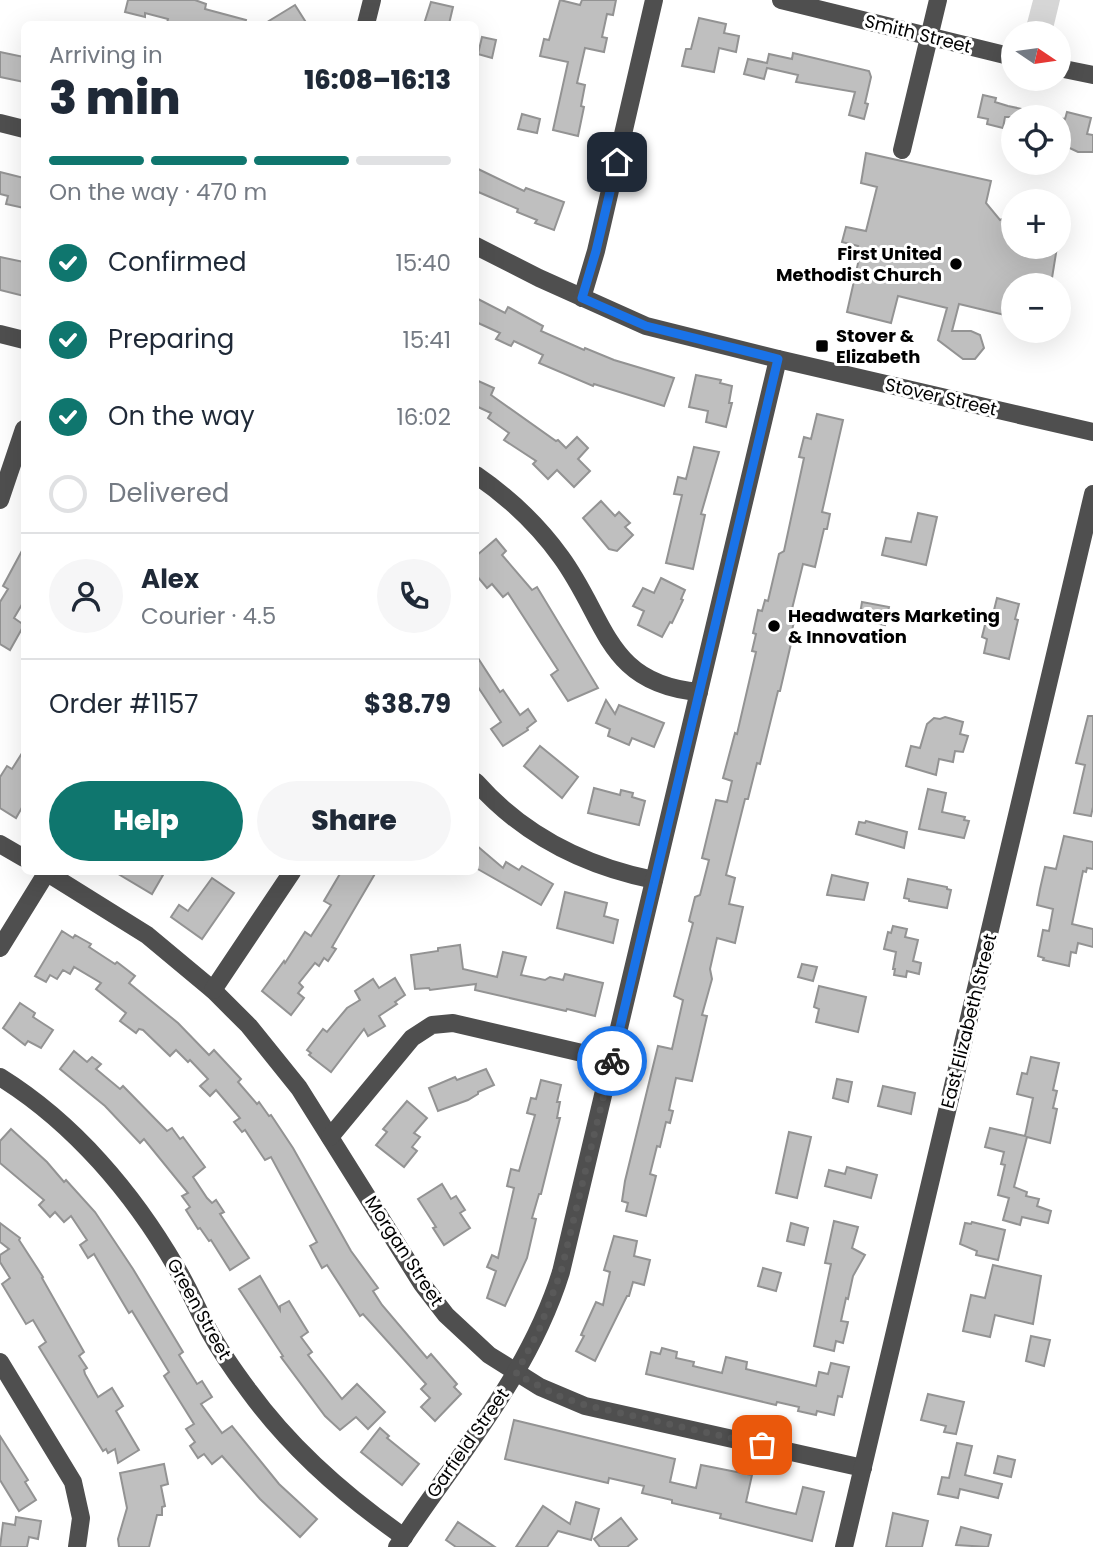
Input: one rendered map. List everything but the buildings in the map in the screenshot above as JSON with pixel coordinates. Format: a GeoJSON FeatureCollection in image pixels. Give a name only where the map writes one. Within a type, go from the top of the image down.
{"type":"FeatureCollection","features":[{"type":"Feature","properties":{"kind":"street"},"geometry":{"type":"LineString","coordinates":[[367,21],[372,0]]}},
{"type":"Feature","properties":{"kind":"street"},"geometry":{"type":"LineString","coordinates":[[582,298],[596,251],[654,0]]}},
{"type":"Feature","properties":{"kind":"street","name":"Smith Street"},"geometry":{"type":"LineString","coordinates":[[781,0],[1001,54]]}},
{"type":"Feature","properties":{"kind":"street"},"geometry":{"type":"LineString","coordinates":[[902,150],[938,0]]}},
{"type":"Feature","properties":{"kind":"street"},"geometry":{"type":"LineString","coordinates":[[1071,70],[1093,75]]}},
{"type":"Feature","properties":{"kind":"street"},"geometry":{"type":"LineString","coordinates":[[0,123],[21,128]]}},
{"type":"Feature","properties":{"kind":"street","name":"Stover Street"},"geometry":{"type":"LineString","coordinates":[[479,247],[646,326],[1093,432]]}},
{"type":"Feature","properties":{"kind":"street"},"geometry":{"type":"LineString","coordinates":[[0,334],[21,339]]}},
{"type":"Feature","properties":{"kind":"street","name":"Garfield Street"},"geometry":{"type":"LineString","coordinates":[[400,1542],[516,1374],[539,1330],[561,1272],[778,359]]}},
{"type":"Feature","properties":{"kind":"street"},"geometry":{"type":"LineString","coordinates":[[0,500],[21,438]]}},
{"type":"Feature","properties":{"kind":"street"},"geometry":{"type":"LineString","coordinates":[[479,477],[512,503],[560,556],[578,583],[611,647],[622,660],[644,678],[664,686],[699,692]]}},
{"type":"Feature","properties":{"kind":"street","name":"East Elizabeth Street"},"geometry":{"type":"LineString","coordinates":[[844,1547],[1093,494]]}},
{"type":"Feature","properties":{"kind":"street"},"geometry":{"type":"LineString","coordinates":[[479,785],[516,820],[563,849],[597,865],[654,880]]}},
{"type":"Feature","properties":{"kind":"street"},"geometry":{"type":"LineString","coordinates":[[0,844],[21,857]]}},
{"type":"Feature","properties":{"kind":"street"},"geometry":{"type":"LineString","coordinates":[[0,948],[45,875]]}},
{"type":"Feature","properties":{"kind":"street","name":"Morgan Street"},"geometry":{"type":"LineString","coordinates":[[52,875],[147,936],[213,990],[249,1026],[278,1061],[330,1137],[422,1284],[446,1315],[489,1355],[516,1374],[559,1396],[585,1405],[863,1468]]}},
{"type":"Feature","properties":{"kind":"street"},"geometry":{"type":"LineString","coordinates":[[213,990],[290,875]]}},
{"type":"Feature","properties":{"kind":"street"},"geometry":{"type":"LineString","coordinates":[[330,1137],[412,1038],[432,1025],[453,1023],[612,1060]]}},
{"type":"Feature","properties":{"kind":"street","name":"Green Street"},"geometry":{"type":"LineString","coordinates":[[0,1077],[44,1109],[79,1141],[131,1198],[178,1270],[226,1358],[276,1426],[336,1486],[400,1542]]}},
{"type":"Feature","properties":{"kind":"street"},"geometry":{"type":"LineString","coordinates":[[0,1362],[73,1482],[81,1518],[77,1547]]}},
{"type":"Feature","properties":{"kind":"shaded area"},"geometry":{"type":"Polygon","coordinates":[[[1033,0],[1060,0],[1055,21],[1028,21],[1033,0]]]}},
{"type":"Feature","properties":{"kind":"way so far"},"geometry":{"type":"LineString","coordinates":[[612,1061],[554,1296],[516,1374],[559,1396],[585,1405],[762,1445]]}},
{"type":"Feature","properties":{"kind":"place","name":"First United Methodist Church"},"geometry":{"type":"Point","coordinates":[956,264]}},
{"type":"Feature","properties":{"kind":"place","name":"Stover & Elizabeth"},"geometry":{"type":"Point","coordinates":[822,346]}},
{"type":"Feature","properties":{"kind":"place","name":"Headwaters Marketing & Innovation"},"geometry":{"type":"Point","coordinates":[774,626]}},
{"type":"Feature","properties":{"kind":"route"},"geometry":{"type":"LineString","coordinates":[[612,1061],[778,359],[667,333],[621,317],[582,298],[617,162]]}}]}
